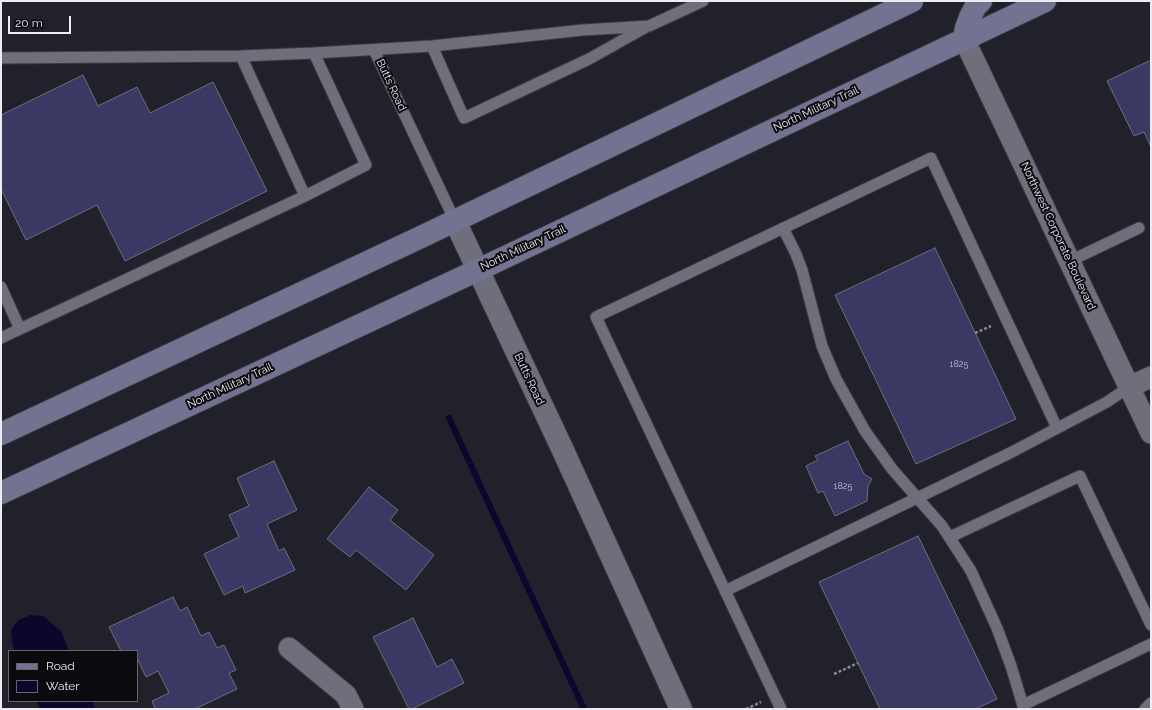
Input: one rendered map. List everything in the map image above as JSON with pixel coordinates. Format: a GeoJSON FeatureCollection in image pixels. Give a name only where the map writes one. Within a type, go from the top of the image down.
{"type":"FeatureCollection","features":[{"type":"Feature","properties":{"kind":"main road"},"geometry":{"type":"LineString","coordinates":[[1,434],[455,221],[912,1]]}},
{"type":"Feature","properties":{"kind":"main road"},"geometry":{"type":"LineString","coordinates":[[964,39],[971,15],[981,1]]}},
{"type":"Feature","properties":{"kind":"main road","name":"North Military Trail"},"geometry":{"type":"LineString","coordinates":[[1,493],[478,270],[1045,1]]}},
{"type":"Feature","properties":{"kind":"street","name":"Northwest Corporate Boulevard"},"geometry":{"type":"LineString","coordinates":[[964,39],[1151,433]]}},
{"type":"Feature","properties":{"kind":"street","name":"Butts Road"},"geometry":{"type":"LineString","coordinates":[[455,221],[561,446],[681,709]]}},
{"type":"Feature","properties":{"kind":"street"},"geometry":{"type":"LineString","coordinates":[[1129,387],[1151,377]]}},
{"type":"Feature","properties":{"kind":"street"},"geometry":{"type":"LineString","coordinates":[[289,648],[346,695],[353,709]]}},
{"type":"Feature","properties":{"kind":"lane"},"geometry":{"type":"LineString","coordinates":[[432,46],[464,118],[589,59],[649,26],[703,1]]}},
{"type":"Feature","properties":{"kind":"lane"},"geometry":{"type":"LineString","coordinates":[[1,58],[240,56],[314,53],[432,46],[583,30],[649,26]]}},
{"type":"Feature","properties":{"kind":"lane","name":"Butts Road"},"geometry":{"type":"LineString","coordinates":[[374,50],[455,221]]}},
{"type":"Feature","properties":{"kind":"lane"},"geometry":{"type":"LineString","coordinates":[[1,338],[305,196],[366,165],[314,53]]}},
{"type":"Feature","properties":{"kind":"lane"},"geometry":{"type":"LineString","coordinates":[[240,56],[305,196]]}},
{"type":"Feature","properties":{"kind":"lane"},"geometry":{"type":"LineString","coordinates":[[781,709],[596,317],[931,158],[1058,428]]}},
{"type":"Feature","properties":{"kind":"lane"},"geometry":{"type":"LineString","coordinates":[[784,228],[802,270],[822,346],[836,379],[865,431],[892,469],[950,537],[971,571],[989,608],[1011,666],[1024,707],[1151,644]]}},
{"type":"Feature","properties":{"kind":"lane"},"geometry":{"type":"LineString","coordinates":[[1070,262],[1139,228]]}},
{"type":"Feature","properties":{"kind":"lane"},"geometry":{"type":"LineString","coordinates":[[1,287],[20,329]]}},
{"type":"Feature","properties":{"kind":"lane"},"geometry":{"type":"LineString","coordinates":[[725,591],[1010,453],[1107,402],[1129,387]]}},
{"type":"Feature","properties":{"kind":"lane"},"geometry":{"type":"LineString","coordinates":[[950,537],[1080,476],[1151,625]]}},
{"type":"Feature","properties":{"kind":"lane"},"geometry":{"type":"LineString","coordinates":[[1145,709],[1151,703]]}},
{"type":"Feature","properties":{"kind":"path"},"geometry":{"type":"LineString","coordinates":[[834,674],[858,663]]}},
{"type":"Feature","properties":{"kind":"path"},"geometry":{"type":"LineString","coordinates":[[746,709],[765,700]]}},
{"type":"Feature","properties":{"kind":"water"},"geometry":{"type":"Polygon","coordinates":[[[31,615],[43,616],[61,631],[69,650],[14,650],[11,630],[18,620],[31,615]]]}},
{"type":"Feature","properties":{"kind":"water"},"geometry":{"type":"Polygon","coordinates":[[[36,702],[92,702],[95,709],[40,709],[36,702]]]}},
{"type":"Feature","properties":{"kind":"building"},"geometry":{"type":"Polygon","coordinates":[[[1151,60],[1151,147],[1144,132],[1134,136],[1107,81],[1151,60]]]}},
{"type":"Feature","properties":{"kind":"building"},"geometry":{"type":"Polygon","coordinates":[[[83,75],[98,106],[137,87],[150,113],[213,82],[267,191],[125,261],[97,205],[26,240],[1,189],[1,115],[83,75]]]}},
{"type":"Feature","properties":{"kind":"building"},"geometry":{"type":"Polygon","coordinates":[[[935,248],[1016,419],[916,464],[835,295],[935,248]]]}},
{"type":"Feature","properties":{"kind":"building"},"geometry":{"type":"Polygon","coordinates":[[[848,441],[864,474],[872,479],[868,486],[867,501],[835,516],[823,491],[818,493],[806,466],[818,460],[815,456],[848,441]]]}},
{"type":"Feature","properties":{"kind":"building"},"geometry":{"type":"Polygon","coordinates":[[[274,461],[297,510],[267,524],[279,551],[284,548],[295,570],[245,593],[243,586],[224,595],[204,554],[239,537],[229,515],[249,506],[237,478],[274,461]]]}},
{"type":"Feature","properties":{"kind":"building"},"geometry":{"type":"Polygon","coordinates":[[[369,487],[398,510],[390,520],[434,555],[406,590],[356,550],[350,557],[327,539],[369,487]]]}},
{"type":"Feature","properties":{"kind":"building"},"geometry":{"type":"Polygon","coordinates":[[[918,536],[997,699],[975,709],[880,709],[819,582],[918,536]]]}},
{"type":"Feature","properties":{"kind":"building"},"geometry":{"type":"Polygon","coordinates":[[[173,597],[180,611],[187,607],[201,636],[209,632],[217,648],[224,645],[236,670],[229,673],[237,689],[195,709],[155,709],[152,701],[169,693],[158,671],[146,677],[138,660],[138,650],[120,650],[109,627],[173,597]]]}},
{"type":"Feature","properties":{"kind":"building"},"geometry":{"type":"Polygon","coordinates":[[[413,618],[437,667],[452,659],[464,683],[412,709],[409,709],[373,637],[413,618]]]}},
{"type":"Feature","properties":{"kind":"waterway"},"geometry":{"type":"LineString","coordinates":[[449,418],[584,709]]}}]}
